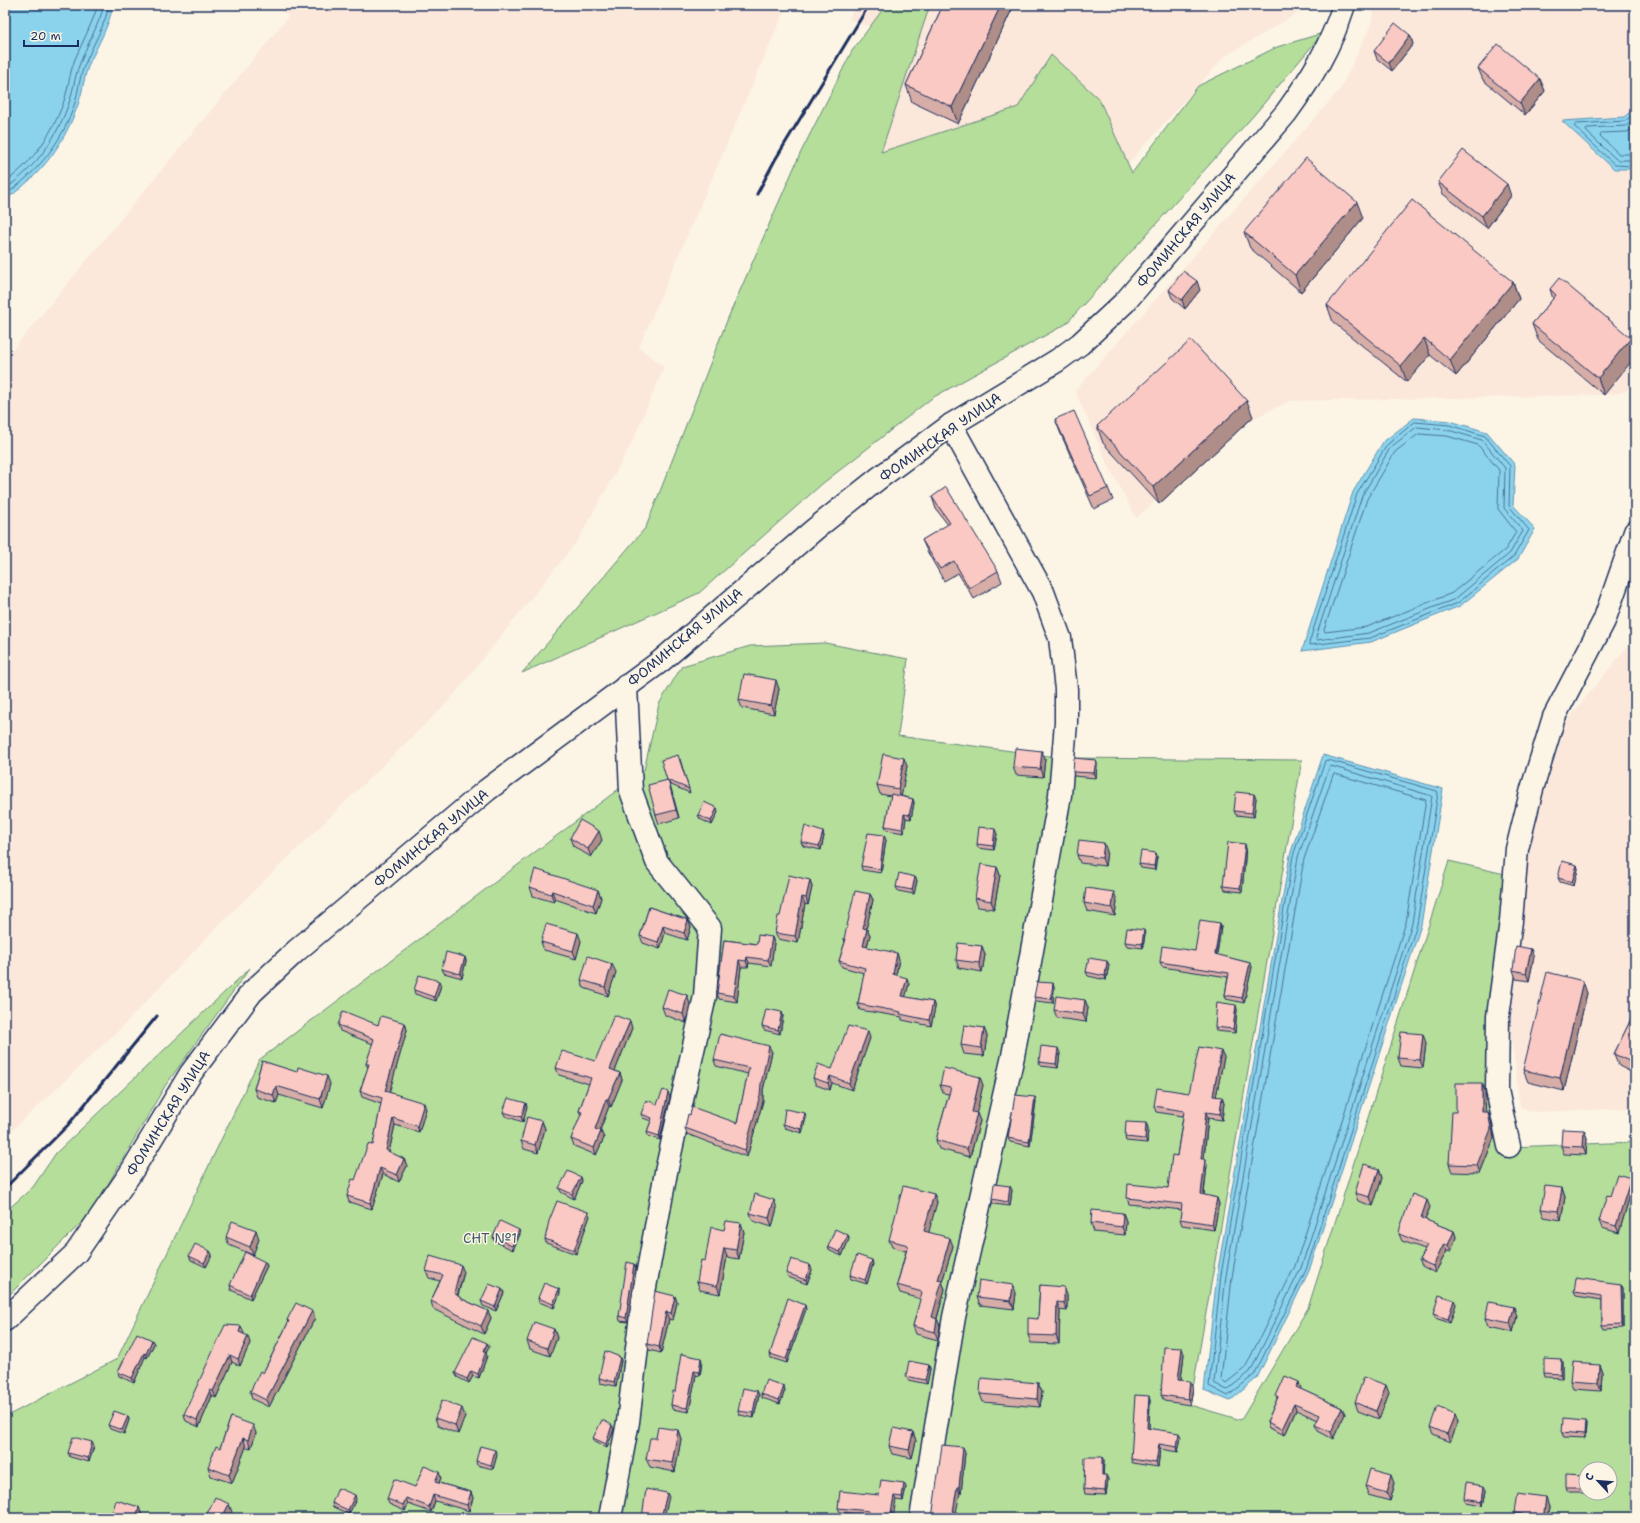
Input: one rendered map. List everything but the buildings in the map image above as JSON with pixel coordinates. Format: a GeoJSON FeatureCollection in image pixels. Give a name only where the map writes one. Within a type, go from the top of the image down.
{"type":"FeatureCollection","features":[{"type":"Feature","properties":{"kind":"street","name":"ФОМИНСКАЯ УЛИЦА"},"geometry":{"type":"LineString","coordinates":[[5,1320],[76,1253],[130,1174],[191,1073],[252,992],[296,951],[487,790],[661,661],[815,528],[879,478],[951,426],[1058,360],[1102,324],[1125,302],[1290,108],[1306,85],[1326,51],[1344,5]]}},
{"type":"Feature","properties":{"kind":"street"},"geometry":{"type":"LineString","coordinates":[[921,1518],[954,1317],[1013,1056],[1060,795],[1066,723],[1066,689],[1060,638],[1043,592],[951,426]]}},
{"type":"Feature","properties":{"kind":"street"},"geometry":{"type":"LineString","coordinates":[[1509,1146],[1497,1090],[1498,1016],[1511,921],[1517,849],[1532,789],[1554,717],[1604,621],[1635,532]]}},
{"type":"Feature","properties":{"kind":"street"},"geometry":{"type":"LineString","coordinates":[[610,1518],[628,1422],[643,1298],[666,1172],[705,996],[710,928],[657,862],[631,791],[626,686]]}},
{"type":"Feature","properties":{"kind":"shaded area"},"geometry":{"type":"Polygon","coordinates":[[[271,5],[787,5],[639,347],[664,367],[632,443],[578,540],[450,700],[217,927],[122,1027],[5,1137],[5,359],[289,16],[271,5]]]}},
{"type":"Feature","properties":{"kind":"shaded area"},"geometry":{"type":"Polygon","coordinates":[[[855,5],[1311,5],[1224,57],[1070,228],[834,184],[870,27],[849,19],[855,5]]]}},
{"type":"Feature","properties":{"kind":"shaded area"},"geometry":{"type":"Polygon","coordinates":[[[1375,5],[1635,5],[1635,383],[1625,392],[1604,395],[1289,401],[1255,418],[1237,430],[1136,518],[1107,463],[1075,391],[1341,88],[1371,24],[1375,5]]]}},
{"type":"Feature","properties":{"kind":"shaded area"},"geometry":{"type":"Polygon","coordinates":[[[1635,631],[1635,1108],[1535,1112],[1520,1107],[1509,1019],[1534,813],[1547,785],[1566,722],[1631,642],[1635,631]]]}},
{"type":"Feature","properties":{"kind":"green space"},"geometry":{"type":"Polygon","coordinates":[[[886,5],[930,5],[881,152],[1018,107],[1051,55],[1099,99],[1132,173],[1198,86],[1277,47],[1323,33],[1254,115],[1066,324],[932,398],[822,484],[699,593],[522,673],[646,527],[728,318],[800,154],[852,51],[886,5]]]}},
{"type":"Feature","properties":{"kind":"green space","name":"СНТ №1"},"geometry":{"type":"Polygon","coordinates":[[[825,643],[908,659],[898,736],[1064,758],[1302,760],[1190,1405],[1241,1420],[1308,1308],[1449,861],[1509,875],[1493,1030],[1511,1147],[1635,1142],[1635,1518],[5,1518],[5,1417],[117,1359],[259,1060],[644,770],[659,704],[682,666],[750,646],[825,643]]]}},
{"type":"Feature","properties":{"kind":"green space"},"geometry":{"type":"Polygon","coordinates":[[[250,968],[165,1086],[92,1212],[5,1299],[5,1212],[33,1187],[56,1153],[250,968]]]}},
{"type":"Feature","properties":{"kind":"water"},"geometry":{"type":"Polygon","coordinates":[[[5,5],[113,5],[106,28],[87,69],[79,102],[59,145],[41,169],[5,200],[5,5]]]}},
{"type":"Feature","properties":{"kind":"water"},"geometry":{"type":"Polygon","coordinates":[[[1635,108],[1635,169],[1614,169],[1562,121],[1624,117],[1635,108]]]}},
{"type":"Feature","properties":{"kind":"water"},"geometry":{"type":"Polygon","coordinates":[[[1414,418],[1450,421],[1487,432],[1515,465],[1513,505],[1535,529],[1518,559],[1460,606],[1371,642],[1302,651],[1353,492],[1383,442],[1414,418]]]}},
{"type":"Feature","properties":{"kind":"water"},"geometry":{"type":"Polygon","coordinates":[[[1323,755],[1443,789],[1421,925],[1309,1271],[1257,1378],[1230,1401],[1204,1390],[1217,1275],[1290,855],[1323,755]]]}},
{"type":"Feature","properties":{"kind":"railway"},"geometry":{"type":"LineString","coordinates":[[757,194],[775,160],[869,5]]}},
{"type":"Feature","properties":{"kind":"railway"},"geometry":{"type":"LineString","coordinates":[[5,1188],[68,1125],[157,1016]]}}]}
